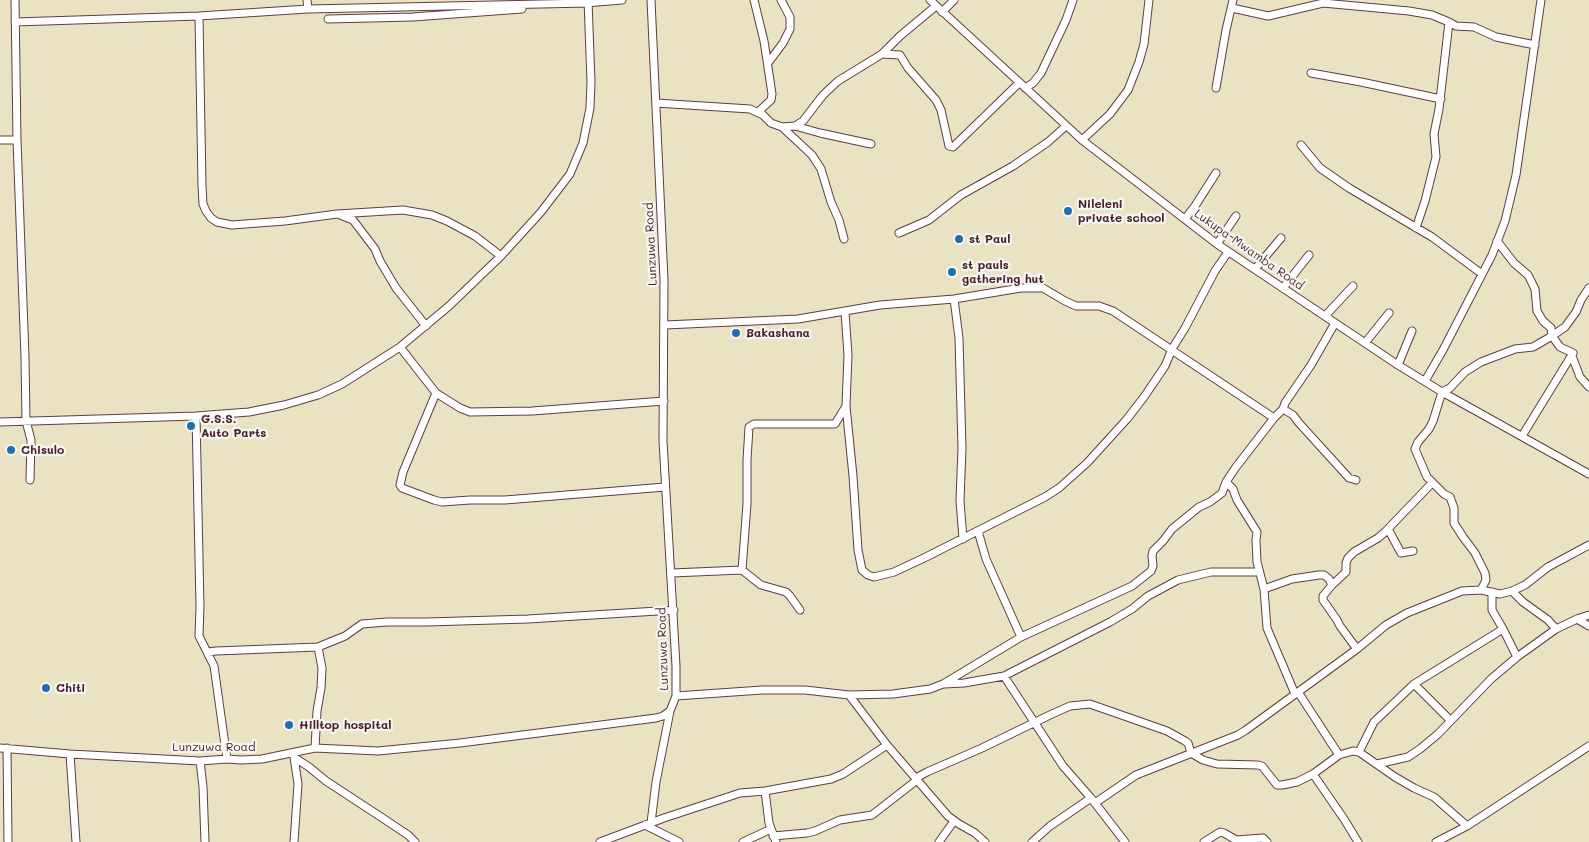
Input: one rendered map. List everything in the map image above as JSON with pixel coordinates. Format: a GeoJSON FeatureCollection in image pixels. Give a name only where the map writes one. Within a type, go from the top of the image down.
{"type":"FeatureCollection","features":[{"type":"Feature","properties":{"kind":"street"},"geometry":{"type":"LineString","coordinates":[[15,0],[17,140],[26,357],[26,421],[31,440],[30,480]]}},
{"type":"Feature","properties":{"kind":"street"},"geometry":{"type":"LineString","coordinates":[[307,0],[308,9]]}},
{"type":"Feature","properties":{"kind":"street"},"geometry":{"type":"LineString","coordinates":[[15,22],[199,16],[308,9],[622,0]]}},
{"type":"Feature","properties":{"kind":"street","name":"Lunzuwa Road"},"geometry":{"type":"LineString","coordinates":[[3,748],[70,754],[200,760],[262,759],[293,756],[315,748],[378,752],[460,743],[656,718],[670,711],[676,696],[674,610],[663,440],[664,280],[650,0]]}},
{"type":"Feature","properties":{"kind":"street"},"geometry":{"type":"LineString","coordinates":[[754,0],[768,63],[772,94],[771,100],[758,112]]}},
{"type":"Feature","properties":{"kind":"street"},"geometry":{"type":"LineString","coordinates":[[768,63],[783,43],[790,29],[790,17],[781,0]]}},
{"type":"Feature","properties":{"kind":"street","name":"Lukupa-Mwamba Road"},"geometry":{"type":"LineString","coordinates":[[930,0],[1082,140],[1228,252],[1398,365],[1442,392],[1589,474]]}},
{"type":"Feature","properties":{"kind":"street"},"geometry":{"type":"LineString","coordinates":[[942,12],[954,0]]}},
{"type":"Feature","properties":{"kind":"street"},"geometry":{"type":"LineString","coordinates":[[882,54],[902,56],[908,68],[936,100],[941,110],[948,146],[952,148],[1022,85],[1033,83],[1040,73],[1066,20],[1073,0]]}},
{"type":"Feature","properties":{"kind":"street"},"geometry":{"type":"LineString","coordinates":[[1082,140],[1110,114],[1128,90],[1144,44],[1149,0]]}},
{"type":"Feature","properties":{"kind":"street"},"geometry":{"type":"LineString","coordinates":[[1216,88],[1226,30],[1234,0]]}},
{"type":"Feature","properties":{"kind":"street"},"geometry":{"type":"LineString","coordinates":[[1425,381],[1482,274],[1505,220],[1516,175],[1541,0]]}},
{"type":"Feature","properties":{"kind":"street"},"geometry":{"type":"LineString","coordinates":[[328,19],[413,16],[588,1]]}},
{"type":"Feature","properties":{"kind":"street"},"geometry":{"type":"LineString","coordinates":[[0,422],[196,416],[249,412],[284,405],[318,395],[342,384],[400,347],[449,306],[501,256],[541,212],[570,174],[583,143],[590,108],[592,82],[588,1]]}},
{"type":"Feature","properties":{"kind":"street"},"geometry":{"type":"LineString","coordinates":[[1232,8],[1268,16],[1323,4],[1409,11],[1432,15],[1456,26],[1474,27],[1496,37],[1535,46]]}},
{"type":"Feature","properties":{"kind":"street"},"geometry":{"type":"LineString","coordinates":[[795,126],[802,121],[838,80],[882,54],[936,6]]}},
{"type":"Feature","properties":{"kind":"street"},"geometry":{"type":"LineString","coordinates":[[199,16],[203,204],[211,218],[217,222],[232,225],[396,210],[432,215],[447,221],[475,236],[501,256]]}},
{"type":"Feature","properties":{"kind":"street"},"geometry":{"type":"LineString","coordinates":[[1416,228],[1436,157],[1434,134],[1441,99],[1449,22]]}},
{"type":"Feature","properties":{"kind":"street"},"geometry":{"type":"LineString","coordinates":[[1310,73],[1441,99]]}},
{"type":"Feature","properties":{"kind":"street"},"geometry":{"type":"LineString","coordinates":[[656,103],[750,109],[782,127],[812,155],[821,169],[844,238]]}},
{"type":"Feature","properties":{"kind":"street"},"geometry":{"type":"LineString","coordinates":[[782,127],[795,126],[871,144]]}},
{"type":"Feature","properties":{"kind":"street"},"geometry":{"type":"LineString","coordinates":[[899,233],[929,220],[961,194],[1014,166],[1048,142],[1066,126]]}},
{"type":"Feature","properties":{"kind":"street"},"geometry":{"type":"LineString","coordinates":[[0,140],[17,140]]}},
{"type":"Feature","properties":{"kind":"street"},"geometry":{"type":"LineString","coordinates":[[1301,144],[1320,168],[1349,188],[1432,237],[1482,274]]}},
{"type":"Feature","properties":{"kind":"street"},"geometry":{"type":"LineString","coordinates":[[1185,219],[1216,173]]}},
{"type":"Feature","properties":{"kind":"street"},"geometry":{"type":"LineString","coordinates":[[338,214],[353,220],[375,249],[396,288],[426,326]]}},
{"type":"Feature","properties":{"kind":"street"},"geometry":{"type":"LineString","coordinates":[[1217,244],[1236,216]]}},
{"type":"Feature","properties":{"kind":"street"},"geometry":{"type":"LineString","coordinates":[[1255,269],[1282,238]]}},
{"type":"Feature","properties":{"kind":"street"},"geometry":{"type":"LineString","coordinates":[[1497,241],[1514,263],[1528,275],[1535,289],[1536,311],[1551,328],[1552,336],[1560,347],[1573,352],[1572,356],[1580,377],[1589,387]]}},
{"type":"Feature","properties":{"kind":"street"},"geometry":{"type":"LineString","coordinates":[[844,312],[848,355],[846,406],[853,467],[858,550],[862,570],[874,577],[916,562],[963,539],[1058,488],[1088,463],[1108,442],[1165,366],[1172,349],[1215,271],[1228,252]]}},
{"type":"Feature","properties":{"kind":"street"},"geometry":{"type":"LineString","coordinates":[[1282,288],[1309,255]]}},
{"type":"Feature","properties":{"kind":"street"},"geometry":{"type":"LineString","coordinates":[[1325,316],[1353,286]]}},
{"type":"Feature","properties":{"kind":"street"},"geometry":{"type":"LineString","coordinates":[[665,326],[798,319],[880,305],[954,299],[1021,288],[1043,288],[1076,306],[1107,308],[1172,349],[1274,418]]}},
{"type":"Feature","properties":{"kind":"street"},"geometry":{"type":"LineString","coordinates":[[1481,590],[1486,580],[1485,573],[1475,553],[1454,523],[1454,508],[1450,497],[1444,494],[1427,477],[1415,449],[1433,421],[1442,392],[1450,388],[1465,372],[1481,362],[1515,349],[1533,347],[1565,327],[1576,312],[1589,288]]}},
{"type":"Feature","properties":{"kind":"street"},"geometry":{"type":"LineString","coordinates":[[954,299],[959,338],[962,448],[960,501],[963,539]]}},
{"type":"Feature","properties":{"kind":"street"},"geometry":{"type":"LineString","coordinates":[[1365,343],[1388,313]]}},
{"type":"Feature","properties":{"kind":"street"},"geometry":{"type":"LineString","coordinates":[[943,684],[1020,636],[1110,597],[1143,579],[1153,566],[1153,551],[1172,528],[1199,507],[1222,493],[1226,482],[1236,467],[1283,409],[1335,323]]}},
{"type":"Feature","properties":{"kind":"street"},"geometry":{"type":"LineString","coordinates":[[1398,365],[1412,332]]}},
{"type":"Feature","properties":{"kind":"street"},"geometry":{"type":"LineString","coordinates":[[400,347],[436,393],[470,412],[532,411],[664,401]]}},
{"type":"Feature","properties":{"kind":"street"},"geometry":{"type":"LineString","coordinates":[[1522,436],[1572,356]]}},
{"type":"Feature","properties":{"kind":"street"},"geometry":{"type":"LineString","coordinates":[[436,393],[403,472],[400,484],[402,488],[442,502],[505,500],[665,487]]}},
{"type":"Feature","properties":{"kind":"street"},"geometry":{"type":"LineString","coordinates":[[742,570],[747,504],[749,427],[754,424],[835,424],[846,406]]}},
{"type":"Feature","properties":{"kind":"street"},"geometry":{"type":"LineString","coordinates":[[1283,409],[1293,415],[1349,478],[1356,480]]}},
{"type":"Feature","properties":{"kind":"street"},"geometry":{"type":"LineString","coordinates":[[196,416],[199,636],[208,652],[216,676],[227,759]]}},
{"type":"Feature","properties":{"kind":"street"},"geometry":{"type":"LineString","coordinates":[[1226,482],[1233,489],[1237,500],[1257,532],[1256,540],[1259,572],[1264,589],[1266,628],[1296,693],[1339,755]]}},
{"type":"Feature","properties":{"kind":"street"},"geometry":{"type":"LineString","coordinates":[[1357,649],[1340,626],[1322,596],[1346,572],[1348,558],[1354,552],[1378,538],[1432,483]]}},
{"type":"Feature","properties":{"kind":"street"},"geometry":{"type":"LineString","coordinates":[[1388,529],[1401,553],[1413,551]]}},
{"type":"Feature","properties":{"kind":"street"},"geometry":{"type":"LineString","coordinates":[[978,531],[986,559],[1020,636]]}},
{"type":"Feature","properties":{"kind":"street"},"geometry":{"type":"LineString","coordinates":[[1032,842],[1050,826],[1136,775],[1238,735],[1357,649],[1386,625],[1407,613],[1462,591],[1481,590],[1500,594],[1512,591],[1525,585],[1548,568],[1589,545]]}},
{"type":"Feature","properties":{"kind":"street"},"geometry":{"type":"LineString","coordinates":[[672,573],[742,570],[761,585],[786,592],[800,610]]}},
{"type":"Feature","properties":{"kind":"street"},"geometry":{"type":"LineString","coordinates":[[676,696],[762,690],[805,690],[849,695],[893,694],[917,692],[943,684],[964,683],[1004,676],[1110,622],[1148,596],[1178,580],[1211,572],[1259,572]]}},
{"type":"Feature","properties":{"kind":"street"},"geometry":{"type":"LineString","coordinates":[[1264,589],[1292,579],[1319,575],[1324,575],[1332,585]]}},
{"type":"Feature","properties":{"kind":"street"},"geometry":{"type":"LineString","coordinates":[[1512,591],[1523,602],[1548,620],[1556,629]]}},
{"type":"Feature","properties":{"kind":"street"},"geometry":{"type":"LineString","coordinates":[[1492,592],[1492,610],[1504,629],[1517,657]]}},
{"type":"Feature","properties":{"kind":"street"},"geometry":{"type":"LineString","coordinates":[[208,652],[318,647],[345,636],[362,624],[370,623],[528,619],[674,610]]}},
{"type":"Feature","properties":{"kind":"street"},"geometry":{"type":"LineString","coordinates":[[1377,764],[1408,757],[1420,749],[1438,734],[1491,679],[1517,657],[1556,629],[1589,615]]}},
{"type":"Feature","properties":{"kind":"street"},"geometry":{"type":"LineString","coordinates":[[1578,619],[1589,626]]}},
{"type":"Feature","properties":{"kind":"street"},"geometry":{"type":"LineString","coordinates":[[1358,752],[1374,722],[1414,684],[1504,629]]}},
{"type":"Feature","properties":{"kind":"street"},"geometry":{"type":"LineString","coordinates":[[315,748],[322,668],[318,647]]}},
{"type":"Feature","properties":{"kind":"street"},"geometry":{"type":"LineString","coordinates":[[1004,676],[1063,766],[1093,800],[1125,842]]}},
{"type":"Feature","properties":{"kind":"street"},"geometry":{"type":"LineString","coordinates":[[1414,684],[1450,720]]}},
{"type":"Feature","properties":{"kind":"street"},"geometry":{"type":"LineString","coordinates":[[849,695],[887,745],[954,821],[975,833],[985,842]]}},
{"type":"Feature","properties":{"kind":"street"},"geometry":{"type":"LineString","coordinates":[[743,842],[773,836],[807,833],[840,820],[872,816],[927,772],[1070,706],[1082,704],[1090,704],[1167,731],[1188,743],[1192,753],[1203,760],[1217,764],[1258,764],[1262,766],[1277,785],[1297,782],[1339,755],[1358,752],[1408,785],[1434,797],[1467,826]]}},
{"type":"Feature","properties":{"kind":"street"},"geometry":{"type":"LineString","coordinates":[[648,824],[670,711]]}},
{"type":"Feature","properties":{"kind":"street"},"geometry":{"type":"LineString","coordinates":[[600,842],[740,794],[831,779],[844,774],[887,745]]}},
{"type":"Feature","properties":{"kind":"street"},"geometry":{"type":"LineString","coordinates":[[1436,842],[1467,826],[1589,746]]}},
{"type":"Feature","properties":{"kind":"street"},"geometry":{"type":"LineString","coordinates":[[3,748],[8,842]]}},
{"type":"Feature","properties":{"kind":"street"},"geometry":{"type":"LineString","coordinates":[[70,754],[76,842]]}},
{"type":"Feature","properties":{"kind":"street"},"geometry":{"type":"LineString","coordinates":[[293,756],[298,784],[294,842]]}},
{"type":"Feature","properties":{"kind":"street"},"geometry":{"type":"LineString","coordinates":[[293,756],[309,766],[326,781],[382,816],[415,842]]}},
{"type":"Feature","properties":{"kind":"street"},"geometry":{"type":"LineString","coordinates":[[200,760],[205,842]]}},
{"type":"Feature","properties":{"kind":"street"},"geometry":{"type":"LineString","coordinates":[[1312,774],[1358,842]]}},
{"type":"Feature","properties":{"kind":"street"},"geometry":{"type":"LineString","coordinates":[[765,791],[773,836]]}},
{"type":"Feature","properties":{"kind":"street"},"geometry":{"type":"LineString","coordinates":[[939,842],[954,821]]}},
{"type":"Feature","properties":{"kind":"street"},"geometry":{"type":"LineString","coordinates":[[648,824],[679,842]]}},
{"type":"Feature","properties":{"kind":"street"},"geometry":{"type":"LineString","coordinates":[[1204,842],[1220,832],[1236,840],[1262,838],[1267,842]]}},
{"type":"Feature","properties":{"kind":"place","name":"Nileleni private school"},"geometry":{"type":"Point","coordinates":[1068,211]}},
{"type":"Feature","properties":{"kind":"place","name":"st Paul"},"geometry":{"type":"Point","coordinates":[959,239]}},
{"type":"Feature","properties":{"kind":"place","name":"st pauls gathering hut"},"geometry":{"type":"Point","coordinates":[952,272]}},
{"type":"Feature","properties":{"kind":"place","name":"Bakashana"},"geometry":{"type":"Point","coordinates":[736,333]}},
{"type":"Feature","properties":{"kind":"place","name":"G.S.S. Auto Parts"},"geometry":{"type":"Point","coordinates":[191,426]}},
{"type":"Feature","properties":{"kind":"place","name":"Chisulo"},"geometry":{"type":"Point","coordinates":[11,450]}},
{"type":"Feature","properties":{"kind":"place","name":"Chiti"},"geometry":{"type":"Point","coordinates":[46,688]}},
{"type":"Feature","properties":{"kind":"place","name":"Hilltop hospital"},"geometry":{"type":"Point","coordinates":[289,725]}}]}
